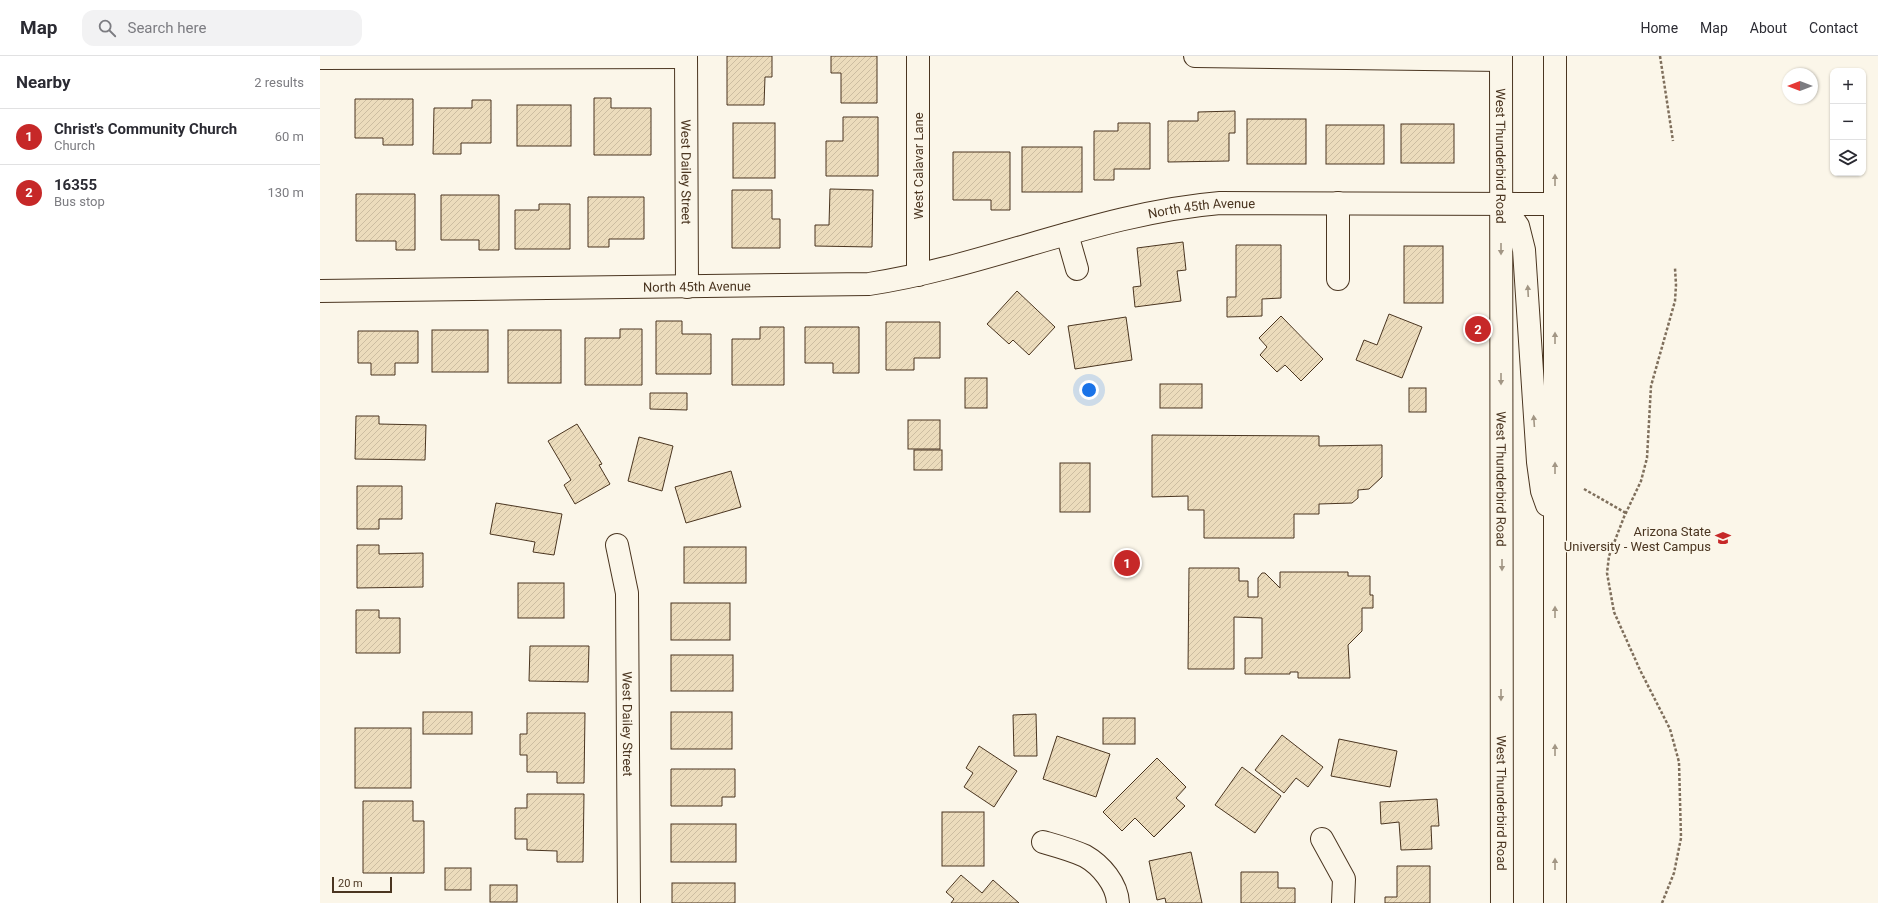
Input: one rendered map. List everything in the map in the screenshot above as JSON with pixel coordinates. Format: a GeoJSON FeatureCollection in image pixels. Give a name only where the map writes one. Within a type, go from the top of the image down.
{"type":"FeatureCollection","features":[{"type":"Feature","properties":{"kind":"street","name":"West Calavar Lane"},"geometry":{"type":"LineString","coordinates":[[918,56],[918,275]]}},
{"type":"Feature","properties":{"kind":"street"},"geometry":{"type":"LineString","coordinates":[[1195,56],[1501,58]]}},
{"type":"Feature","properties":{"kind":"street"},"geometry":{"type":"LineString","coordinates":[[1555,56],[1555,903]]}},
{"type":"Feature","properties":{"kind":"street"},"geometry":{"type":"LineString","coordinates":[[320,58],[686,57]]}},
{"type":"Feature","properties":{"kind":"street","name":"West Dailey Street"},"geometry":{"type":"LineString","coordinates":[[686,57],[687,287]]}},
{"type":"Feature","properties":{"kind":"street","name":"West Thunderbird Road"},"geometry":{"type":"LineString","coordinates":[[1501,58],[1502,903]]}},
{"type":"Feature","properties":{"kind":"street","name":"North 45th Avenue"},"geometry":{"type":"LineString","coordinates":[[320,291],[869,284],[939,271],[1102,224],[1194,205],[1220,203],[1555,204]]}},
{"type":"Feature","properties":{"kind":"street"},"geometry":{"type":"LineString","coordinates":[[1338,203],[1338,280]]}},
{"type":"Feature","properties":{"kind":"street"},"geometry":{"type":"LineString","coordinates":[[1501,203],[1518,226],[1524,250],[1538,462],[1542,491],[1555,527]]}},
{"type":"Feature","properties":{"kind":"street"},"geometry":{"type":"LineString","coordinates":[[1067,234],[1077,269]]}},
{"type":"Feature","properties":{"kind":"street","name":"West Dailey Street"},"geometry":{"type":"LineString","coordinates":[[617,545],[627,593],[628,903]]}},
{"type":"Feature","properties":{"kind":"street"},"geometry":{"type":"LineString","coordinates":[[1322,839],[1344,879],[1343,903]]}},
{"type":"Feature","properties":{"kind":"street"},"geometry":{"type":"LineString","coordinates":[[1043,842],[1085,856],[1102,869],[1113,885],[1118,903]]}},
{"type":"Feature","properties":{"kind":"path"},"geometry":{"type":"LineString","coordinates":[[1660,56],[1673,141]]}},
{"type":"Feature","properties":{"kind":"path"},"geometry":{"type":"LineString","coordinates":[[1662,903],[1674,873],[1681,838],[1679,762],[1670,729],[1640,670],[1617,619],[1609,590],[1607,573],[1609,556],[1626,513],[1641,481],[1647,458],[1651,386],[1675,301],[1675,268]]}},
{"type":"Feature","properties":{"kind":"path"},"geometry":{"type":"LineString","coordinates":[[1584,489],[1626,513]]}},
{"type":"Feature","properties":{"kind":"building"},"geometry":{"type":"Polygon","coordinates":[[[727,56],[772,56],[772,77],[765,77],[764,105],[727,105],[727,56]]]}},
{"type":"Feature","properties":{"kind":"building"},"geometry":{"type":"Polygon","coordinates":[[[831,56],[877,56],[877,103],[841,103],[841,73],[831,73],[831,56]]]}},
{"type":"Feature","properties":{"kind":"building"},"geometry":{"type":"Polygon","coordinates":[[[594,98],[611,98],[611,108],[651,108],[651,155],[594,155],[594,98]]]}},
{"type":"Feature","properties":{"kind":"building"},"geometry":{"type":"Polygon","coordinates":[[[355,99],[413,99],[413,145],[383,145],[383,138],[355,138],[355,99]]]}},
{"type":"Feature","properties":{"kind":"building"},"geometry":{"type":"Polygon","coordinates":[[[472,100],[491,100],[491,143],[461,143],[461,154],[433,154],[434,108],[472,108],[472,100]]]}},
{"type":"Feature","properties":{"kind":"building"},"geometry":{"type":"Polygon","coordinates":[[[517,105],[571,105],[571,146],[517,146],[517,105]]]}},
{"type":"Feature","properties":{"kind":"building"},"geometry":{"type":"Polygon","coordinates":[[[1235,111],[1235,133],[1229,133],[1229,161],[1168,162],[1168,121],[1198,121],[1198,112],[1235,111]]]}},
{"type":"Feature","properties":{"kind":"building"},"geometry":{"type":"Polygon","coordinates":[[[843,117],[878,117],[878,176],[826,176],[826,141],[843,141],[843,117]]]}},
{"type":"Feature","properties":{"kind":"building"},"geometry":{"type":"Polygon","coordinates":[[[1247,119],[1306,119],[1306,164],[1247,164],[1247,119]]]}},
{"type":"Feature","properties":{"kind":"building"},"geometry":{"type":"Polygon","coordinates":[[[733,123],[775,123],[775,178],[733,178],[733,123]]]}},
{"type":"Feature","properties":{"kind":"building"},"geometry":{"type":"Polygon","coordinates":[[[1118,123],[1150,123],[1150,169],[1114,169],[1114,180],[1094,180],[1094,131],[1118,131],[1118,123]]]}},
{"type":"Feature","properties":{"kind":"building"},"geometry":{"type":"Polygon","coordinates":[[[1401,124],[1454,124],[1454,163],[1401,163],[1401,124]]]}},
{"type":"Feature","properties":{"kind":"building"},"geometry":{"type":"Polygon","coordinates":[[[1326,125],[1384,125],[1384,164],[1326,164],[1326,125]]]}},
{"type":"Feature","properties":{"kind":"building"},"geometry":{"type":"Polygon","coordinates":[[[1022,147],[1082,147],[1082,192],[1022,192],[1022,147]]]}},
{"type":"Feature","properties":{"kind":"building"},"geometry":{"type":"Polygon","coordinates":[[[953,152],[1010,152],[1010,210],[991,210],[991,200],[953,200],[953,152]]]}},
{"type":"Feature","properties":{"kind":"building"},"geometry":{"type":"Polygon","coordinates":[[[830,189],[873,190],[872,247],[815,246],[815,225],[829,225],[830,189]]]}},
{"type":"Feature","properties":{"kind":"building"},"geometry":{"type":"Polygon","coordinates":[[[732,190],[772,190],[772,219],[780,219],[780,248],[732,248],[732,190]]]}},
{"type":"Feature","properties":{"kind":"building"},"geometry":{"type":"Polygon","coordinates":[[[356,194],[415,194],[415,250],[396,250],[396,241],[356,241],[356,194]]]}},
{"type":"Feature","properties":{"kind":"building"},"geometry":{"type":"Polygon","coordinates":[[[441,195],[499,195],[499,250],[479,250],[479,240],[441,240],[441,195]]]}},
{"type":"Feature","properties":{"kind":"building"},"geometry":{"type":"Polygon","coordinates":[[[588,197],[644,197],[644,239],[609,239],[609,247],[588,247],[588,197]]]}},
{"type":"Feature","properties":{"kind":"building"},"geometry":{"type":"Polygon","coordinates":[[[539,204],[570,204],[570,249],[515,249],[515,210],[539,210],[539,204]]]}},
{"type":"Feature","properties":{"kind":"building"},"geometry":{"type":"Polygon","coordinates":[[[1183,242],[1186,270],[1177,271],[1181,301],[1135,307],[1133,287],[1141,286],[1137,248],[1183,242]]]}},
{"type":"Feature","properties":{"kind":"building"},"geometry":{"type":"Polygon","coordinates":[[[1236,245],[1281,245],[1281,298],[1262,299],[1262,316],[1227,317],[1227,297],[1236,297],[1236,245]]]}},
{"type":"Feature","properties":{"kind":"building"},"geometry":{"type":"Polygon","coordinates":[[[1404,246],[1443,246],[1443,303],[1404,303],[1404,246]]]}},
{"type":"Feature","properties":{"kind":"building"},"geometry":{"type":"Polygon","coordinates":[[[1017,291],[1055,327],[1029,355],[1013,340],[1009,344],[987,324],[1017,291]]]}},
{"type":"Feature","properties":{"kind":"building"},"geometry":{"type":"Polygon","coordinates":[[[1389,314],[1422,327],[1402,378],[1356,360],[1364,340],[1377,345],[1389,314]]]}},
{"type":"Feature","properties":{"kind":"building"},"geometry":{"type":"Polygon","coordinates":[[[1281,316],[1323,359],[1301,381],[1285,365],[1277,372],[1260,355],[1267,347],[1259,338],[1281,316]]]}},
{"type":"Feature","properties":{"kind":"building"},"geometry":{"type":"Polygon","coordinates":[[[1126,317],[1132,360],[1075,369],[1068,326],[1126,317]]]}},
{"type":"Feature","properties":{"kind":"building"},"geometry":{"type":"Polygon","coordinates":[[[1476,320],[1480,320],[1480,330],[1476,330],[1476,320]]]}},
{"type":"Feature","properties":{"kind":"building"},"geometry":{"type":"Polygon","coordinates":[[[656,321],[682,321],[682,334],[711,334],[711,374],[656,374],[656,321]]]}},
{"type":"Feature","properties":{"kind":"building"},"geometry":{"type":"Polygon","coordinates":[[[886,322],[940,322],[940,358],[914,358],[914,370],[886,370],[886,322]]]}},
{"type":"Feature","properties":{"kind":"building"},"geometry":{"type":"Polygon","coordinates":[[[760,327],[784,327],[784,385],[732,385],[732,339],[760,339],[760,327]]]}},
{"type":"Feature","properties":{"kind":"building"},"geometry":{"type":"Polygon","coordinates":[[[805,327],[859,327],[859,373],[833,373],[833,363],[805,363],[805,327]]]}},
{"type":"Feature","properties":{"kind":"building"},"geometry":{"type":"Polygon","coordinates":[[[620,329],[642,329],[642,385],[585,385],[585,338],[620,338],[620,329]]]}},
{"type":"Feature","properties":{"kind":"building"},"geometry":{"type":"Polygon","coordinates":[[[432,330],[488,330],[488,372],[432,372],[432,330]]]}},
{"type":"Feature","properties":{"kind":"building"},"geometry":{"type":"Polygon","coordinates":[[[508,330],[561,330],[561,383],[508,383],[508,330]]]}},
{"type":"Feature","properties":{"kind":"building"},"geometry":{"type":"Polygon","coordinates":[[[358,331],[418,331],[418,363],[395,363],[395,375],[371,375],[371,363],[358,363],[358,331]]]}},
{"type":"Feature","properties":{"kind":"building"},"geometry":{"type":"Polygon","coordinates":[[[965,378],[987,378],[987,408],[965,408],[965,378]]]}},
{"type":"Feature","properties":{"kind":"building"},"geometry":{"type":"Polygon","coordinates":[[[1160,384],[1202,384],[1202,408],[1160,408],[1160,384]]]}},
{"type":"Feature","properties":{"kind":"building"},"geometry":{"type":"Polygon","coordinates":[[[1409,388],[1426,388],[1426,412],[1409,412],[1409,388]]]}},
{"type":"Feature","properties":{"kind":"building"},"geometry":{"type":"Polygon","coordinates":[[[650,393],[687,393],[687,410],[650,409],[650,393]]]}},
{"type":"Feature","properties":{"kind":"building"},"geometry":{"type":"Polygon","coordinates":[[[356,416],[379,416],[379,424],[426,425],[425,460],[355,459],[356,416]]]}},
{"type":"Feature","properties":{"kind":"building"},"geometry":{"type":"Polygon","coordinates":[[[908,420],[940,420],[940,449],[908,449],[908,420]]]}},
{"type":"Feature","properties":{"kind":"building"},"geometry":{"type":"Polygon","coordinates":[[[577,424],[602,464],[599,465],[610,484],[575,504],[564,485],[571,480],[548,441],[577,424]]]}},
{"type":"Feature","properties":{"kind":"building"},"geometry":{"type":"Polygon","coordinates":[[[1152,435],[1319,436],[1319,446],[1382,445],[1382,477],[1369,489],[1358,490],[1358,498],[1352,503],[1319,504],[1319,514],[1294,514],[1294,538],[1204,538],[1204,510],[1188,510],[1188,496],[1152,497],[1152,435]]]}},
{"type":"Feature","properties":{"kind":"building"},"geometry":{"type":"Polygon","coordinates":[[[639,437],[673,446],[662,491],[628,481],[639,437]]]}},
{"type":"Feature","properties":{"kind":"building"},"geometry":{"type":"Polygon","coordinates":[[[914,450],[942,450],[942,470],[914,470],[914,450]]]}},
{"type":"Feature","properties":{"kind":"building"},"geometry":{"type":"Polygon","coordinates":[[[1060,463],[1090,463],[1090,512],[1060,512],[1060,463]]]}},
{"type":"Feature","properties":{"kind":"building"},"geometry":{"type":"Polygon","coordinates":[[[731,471],[741,507],[686,523],[675,487],[731,471]]]}},
{"type":"Feature","properties":{"kind":"building"},"geometry":{"type":"Polygon","coordinates":[[[357,486],[402,486],[402,519],[379,519],[379,529],[357,529],[357,486]]]}},
{"type":"Feature","properties":{"kind":"building"},"geometry":{"type":"Polygon","coordinates":[[[496,503],[562,514],[554,555],[533,552],[535,542],[490,534],[496,503]]]}},
{"type":"Feature","properties":{"kind":"building"},"geometry":{"type":"Polygon","coordinates":[[[357,545],[379,545],[379,554],[423,553],[423,587],[357,588],[357,545]]]}},
{"type":"Feature","properties":{"kind":"building"},"geometry":{"type":"Polygon","coordinates":[[[684,547],[746,547],[746,583],[684,583],[684,547]]]}},
{"type":"Feature","properties":{"kind":"building"},"geometry":{"type":"Polygon","coordinates":[[[1189,568],[1239,568],[1239,581],[1248,581],[1248,597],[1258,597],[1258,578],[1262,573],[1265,573],[1280,588],[1280,572],[1348,572],[1348,576],[1370,576],[1370,595],[1373,595],[1373,608],[1362,608],[1362,631],[1348,645],[1350,678],[1298,678],[1298,672],[1290,672],[1290,674],[1245,674],[1245,658],[1262,658],[1262,618],[1234,617],[1234,669],[1188,669],[1189,568]]]}},
{"type":"Feature","properties":{"kind":"building"},"geometry":{"type":"Polygon","coordinates":[[[518,583],[564,583],[564,618],[518,618],[518,583]]]}},
{"type":"Feature","properties":{"kind":"building"},"geometry":{"type":"Polygon","coordinates":[[[671,603],[730,603],[730,640],[671,640],[671,603]]]}},
{"type":"Feature","properties":{"kind":"building"},"geometry":{"type":"Polygon","coordinates":[[[356,610],[379,610],[379,618],[400,618],[400,653],[356,653],[356,610]]]}},
{"type":"Feature","properties":{"kind":"building"},"geometry":{"type":"Polygon","coordinates":[[[530,646],[589,646],[588,682],[529,681],[530,646]]]}},
{"type":"Feature","properties":{"kind":"building"},"geometry":{"type":"Polygon","coordinates":[[[671,655],[733,655],[733,691],[671,691],[671,655]]]}},
{"type":"Feature","properties":{"kind":"building"},"geometry":{"type":"Polygon","coordinates":[[[423,712],[472,712],[472,734],[423,734],[423,712]]]}},
{"type":"Feature","properties":{"kind":"building"},"geometry":{"type":"Polygon","coordinates":[[[671,712],[732,712],[732,749],[671,749],[671,712]]]}},
{"type":"Feature","properties":{"kind":"building"},"geometry":{"type":"Polygon","coordinates":[[[527,713],[585,713],[584,783],[557,783],[557,772],[527,772],[527,755],[520,755],[520,734],[527,734],[527,713]]]}},
{"type":"Feature","properties":{"kind":"building"},"geometry":{"type":"Polygon","coordinates":[[[1036,714],[1037,756],[1014,756],[1013,715],[1036,714]]]}},
{"type":"Feature","properties":{"kind":"building"},"geometry":{"type":"Polygon","coordinates":[[[1103,718],[1135,718],[1135,744],[1103,744],[1103,718]]]}},
{"type":"Feature","properties":{"kind":"building"},"geometry":{"type":"Polygon","coordinates":[[[355,728],[411,728],[411,788],[355,788],[355,728]]]}},
{"type":"Feature","properties":{"kind":"building"},"geometry":{"type":"Polygon","coordinates":[[[1282,735],[1323,767],[1308,787],[1296,778],[1284,793],[1255,770],[1282,735]]]}},
{"type":"Feature","properties":{"kind":"building"},"geometry":{"type":"Polygon","coordinates":[[[1057,736],[1110,754],[1096,797],[1043,779],[1057,736]]]}},
{"type":"Feature","properties":{"kind":"building"},"geometry":{"type":"Polygon","coordinates":[[[1339,739],[1397,751],[1390,787],[1331,776],[1339,739]]]}},
{"type":"Feature","properties":{"kind":"building"},"geometry":{"type":"Polygon","coordinates":[[[979,746],[1017,771],[994,807],[964,787],[973,773],[966,768],[979,746]]]}},
{"type":"Feature","properties":{"kind":"building"},"geometry":{"type":"Polygon","coordinates":[[[1157,758],[1186,787],[1176,798],[1185,806],[1154,837],[1135,818],[1122,831],[1103,812],[1157,758]]]}},
{"type":"Feature","properties":{"kind":"building"},"geometry":{"type":"Polygon","coordinates":[[[1242,767],[1281,796],[1255,833],[1215,805],[1242,767]]]}},
{"type":"Feature","properties":{"kind":"building"},"geometry":{"type":"Polygon","coordinates":[[[671,769],[735,769],[735,797],[722,797],[722,806],[671,806],[671,769]]]}},
{"type":"Feature","properties":{"kind":"building"},"geometry":{"type":"Polygon","coordinates":[[[527,794],[584,794],[583,862],[557,862],[557,851],[527,850],[527,839],[515,839],[515,808],[527,808],[527,794]]]}},
{"type":"Feature","properties":{"kind":"building"},"geometry":{"type":"Polygon","coordinates":[[[1437,799],[1439,826],[1431,826],[1432,849],[1401,850],[1399,822],[1381,824],[1380,802],[1437,799]]]}},
{"type":"Feature","properties":{"kind":"building"},"geometry":{"type":"Polygon","coordinates":[[[363,801],[413,801],[413,821],[424,821],[424,873],[363,873],[363,801]]]}},
{"type":"Feature","properties":{"kind":"building"},"geometry":{"type":"Polygon","coordinates":[[[942,812],[984,812],[984,866],[942,866],[942,812]]]}},
{"type":"Feature","properties":{"kind":"building"},"geometry":{"type":"Polygon","coordinates":[[[671,824],[736,824],[736,862],[671,862],[671,824]]]}},
{"type":"Feature","properties":{"kind":"building"},"geometry":{"type":"Polygon","coordinates":[[[1191,852],[1202,903],[1166,903],[1165,898],[1157,900],[1149,861],[1191,852]]]}},
{"type":"Feature","properties":{"kind":"building"},"geometry":{"type":"Polygon","coordinates":[[[1397,866],[1430,866],[1430,903],[1385,903],[1385,897],[1397,897],[1397,866]]]}},
{"type":"Feature","properties":{"kind":"building"},"geometry":{"type":"Polygon","coordinates":[[[445,868],[471,868],[471,890],[445,890],[445,868]]]}},
{"type":"Feature","properties":{"kind":"building"},"geometry":{"type":"Polygon","coordinates":[[[1241,872],[1278,872],[1278,888],[1295,888],[1295,903],[1241,903],[1241,872]]]}},
{"type":"Feature","properties":{"kind":"building"},"geometry":{"type":"Polygon","coordinates":[[[961,875],[982,893],[993,880],[1019,903],[951,903],[954,899],[946,892],[961,875]]]}},
{"type":"Feature","properties":{"kind":"building"},"geometry":{"type":"Polygon","coordinates":[[[672,883],[735,883],[735,903],[672,903],[672,883]]]}},
{"type":"Feature","properties":{"kind":"building"},"geometry":{"type":"Polygon","coordinates":[[[490,885],[517,885],[517,902],[490,902],[490,885]]]}},
{"type":"Feature","properties":{"kind":"place","name":"16355"},"geometry":{"type":"Point","coordinates":[1478,329]}},
{"type":"Feature","properties":{"kind":"place","name":"Arizona State University - West Campus"},"geometry":{"type":"Point","coordinates":[1723,538]}},
{"type":"Feature","properties":{"kind":"place","name":"Christ's Community Church"},"geometry":{"type":"Point","coordinates":[1127,563]}}]}
